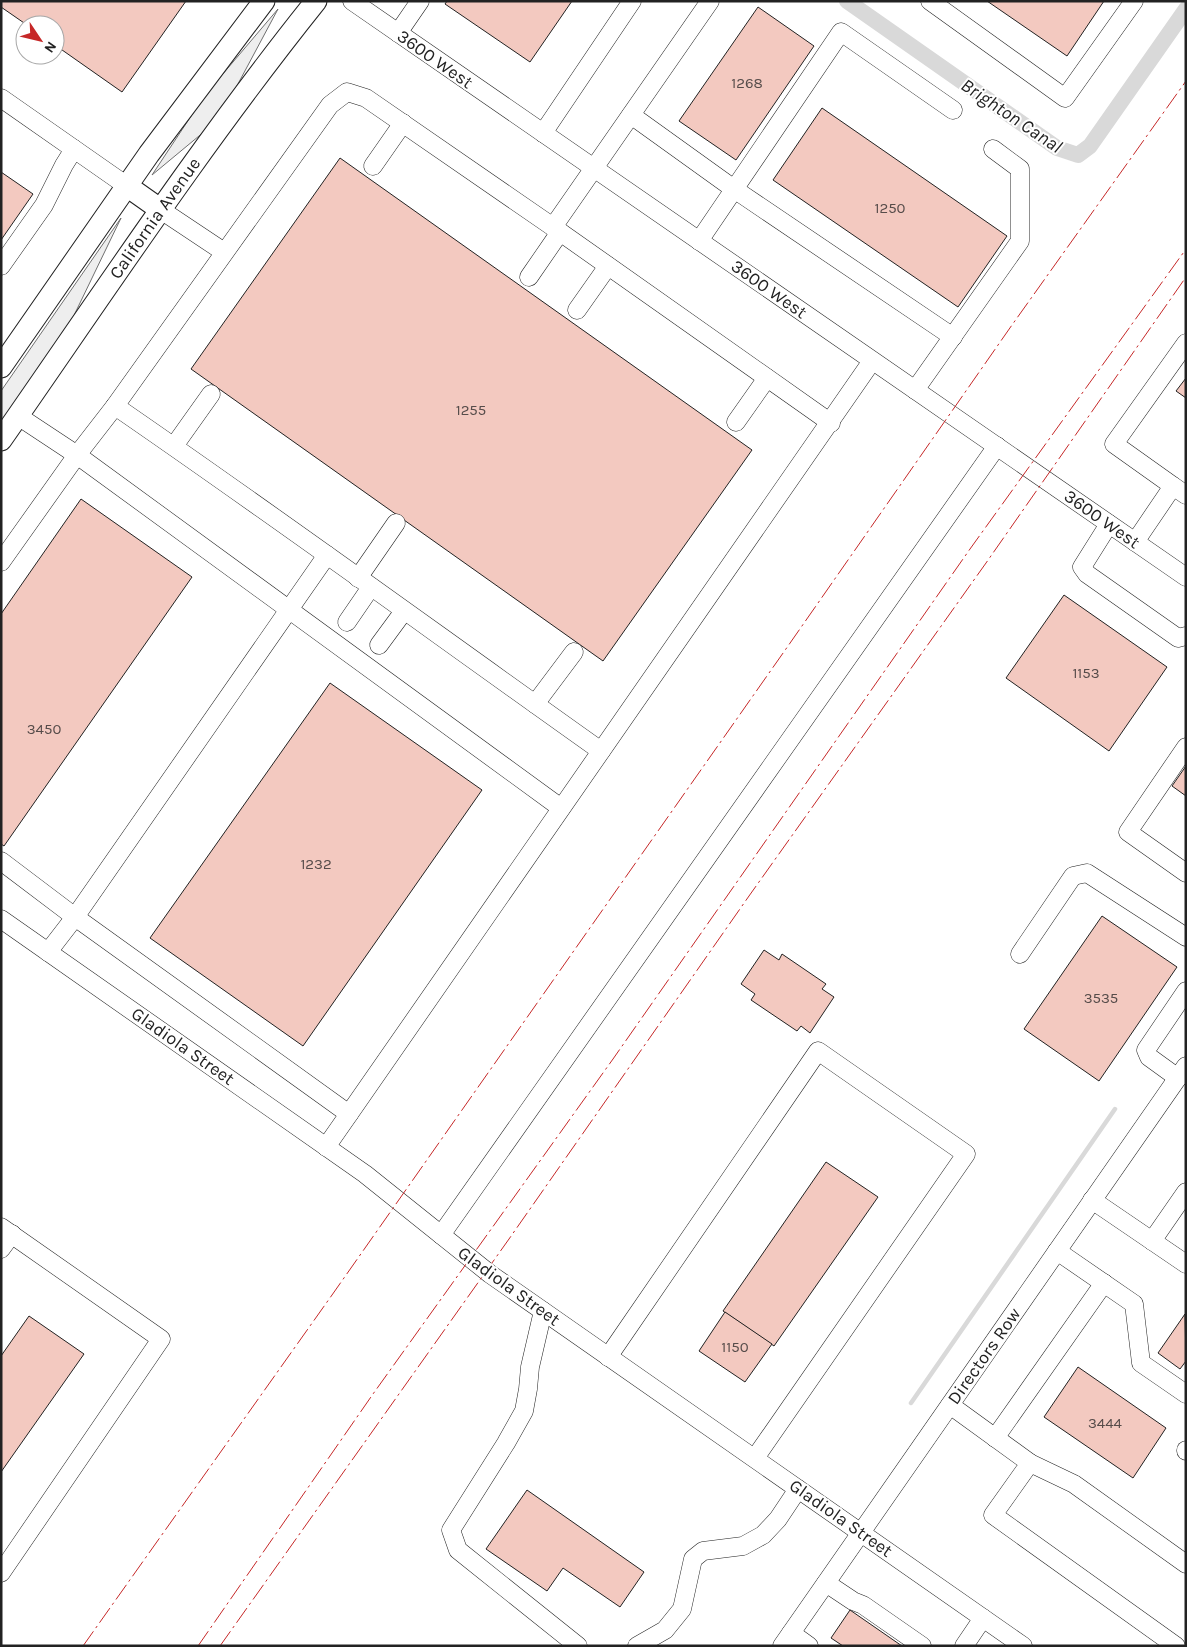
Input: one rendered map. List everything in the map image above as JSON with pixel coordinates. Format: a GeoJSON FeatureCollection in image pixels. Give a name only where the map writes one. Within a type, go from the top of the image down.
{"type":"FeatureCollection","features":[{"type":"Feature","properties":{"kind":"main road"},"geometry":{"type":"LineString","coordinates":[[1,367],[127,186],[196,90],[264,1]]}},
{"type":"Feature","properties":{"kind":"main road","name":"California Avenue"},"geometry":{"type":"LineString","coordinates":[[1,440],[205,146],[316,1]]}},
{"type":"Feature","properties":{"kind":"main road"},"geometry":{"type":"LineString","coordinates":[[127,186],[161,210]]}},
{"type":"Feature","properties":{"kind":"street","name":"3600 West"},"geometry":{"type":"LineString","coordinates":[[352,1],[1186,577]]}},
{"type":"Feature","properties":{"kind":"street"},"geometry":{"type":"LineString","coordinates":[[398,33],[420,1]]}},
{"type":"Feature","properties":{"kind":"street"},"geometry":{"type":"LineString","coordinates":[[543,133],[632,1]]}},
{"type":"Feature","properties":{"kind":"street"},"geometry":{"type":"LineString","coordinates":[[529,277],[594,169],[710,1]]}},
{"type":"Feature","properties":{"kind":"street"},"geometry":{"type":"LineString","coordinates":[[930,1],[1065,98],[1134,1]]}},
{"type":"Feature","properties":{"kind":"street"},"geometry":{"type":"LineString","coordinates":[[699,241],[841,32],[953,110]]}},
{"type":"Feature","properties":{"kind":"street"},"geometry":{"type":"LineString","coordinates":[[1,562],[330,105],[347,92],[366,98],[403,123],[831,422]]}},
{"type":"Feature","properties":{"kind":"street"},"geometry":{"type":"LineString","coordinates":[[1,98],[127,186]]}},
{"type":"Feature","properties":{"kind":"street"},"geometry":{"type":"LineString","coordinates":[[631,115],[734,189],[952,337]]}},
{"type":"Feature","properties":{"kind":"street"},"geometry":{"type":"LineString","coordinates":[[373,166],[403,123]]}},
{"type":"Feature","properties":{"kind":"street"},"geometry":{"type":"LineString","coordinates":[[1,266],[44,205],[74,149]]}},
{"type":"Feature","properties":{"kind":"street"},"geometry":{"type":"LineString","coordinates":[[915,390],[1020,241],[1020,169],[994,149]]}},
{"type":"Feature","properties":{"kind":"street"},"geometry":{"type":"LineString","coordinates":[[161,210],[224,252]]}},
{"type":"Feature","properties":{"kind":"street"},"geometry":{"type":"LineString","coordinates":[[577,310],[608,266]]}},
{"type":"Feature","properties":{"kind":"street"},"geometry":{"type":"LineString","coordinates":[[1135,542],[1180,491],[1114,444],[1186,343]]}},
{"type":"Feature","properties":{"kind":"street"},"geometry":{"type":"LineString","coordinates":[[326,1147],[872,361]]}},
{"type":"Feature","properties":{"kind":"street"},"geometry":{"type":"LineString","coordinates":[[736,422],[767,378]]}},
{"type":"Feature","properties":{"kind":"street"},"geometry":{"type":"LineString","coordinates":[[174,446],[211,394]]}},
{"type":"Feature","properties":{"kind":"street"},"geometry":{"type":"LineString","coordinates":[[115,406],[234,488],[600,751]]}},
{"type":"Feature","properties":{"kind":"street"},"geometry":{"type":"LineString","coordinates":[[18,416],[77,455],[561,808]]}},
{"type":"Feature","properties":{"kind":"street"},"geometry":{"type":"LineString","coordinates":[[441,1235],[997,446]]}},
{"type":"Feature","properties":{"kind":"street"},"geometry":{"type":"LineString","coordinates":[[347,622],[364,583],[396,523]]}},
{"type":"Feature","properties":{"kind":"street"},"geometry":{"type":"LineString","coordinates":[[1109,524],[1082,567],[1087,574],[1178,638],[1186,636]]}},
{"type":"Feature","properties":{"kind":"street"},"geometry":{"type":"LineString","coordinates":[[48,952],[75,917],[327,555]]}},
{"type":"Feature","properties":{"kind":"street"},"geometry":{"type":"LineString","coordinates":[[379,645],[404,611]]}},
{"type":"Feature","properties":{"kind":"street"},"geometry":{"type":"LineString","coordinates":[[535,704],[574,652]]}},
{"type":"Feature","properties":{"kind":"street"},"geometry":{"type":"LineString","coordinates":[[1186,747],[1128,832],[1186,873]]}},
{"type":"Feature","properties":{"kind":"street"},"geometry":{"type":"LineString","coordinates":[[1,861],[75,917],[349,1114]]}},
{"type":"Feature","properties":{"kind":"street"},"geometry":{"type":"LineString","coordinates":[[1020,954],[1072,876],[1086,873],[1186,937]]}},
{"type":"Feature","properties":{"kind":"street","name":"Gladiola Street"},"geometry":{"type":"LineString","coordinates":[[1,919],[365,1174],[490,1274],[1023,1646]]}},
{"type":"Feature","properties":{"kind":"street"},"geometry":{"type":"LineString","coordinates":[[1182,1072],[1148,1057],[1146,1050],[1186,991]]}},
{"type":"Feature","properties":{"kind":"street"},"geometry":{"type":"LineString","coordinates":[[608,1357],[818,1051],[966,1154],[755,1458]]}},
{"type":"Feature","properties":{"kind":"street","name":"Directors Row"},"geometry":{"type":"LineString","coordinates":[[787,1639],[1182,1072]]}},
{"type":"Feature","properties":{"kind":"street"},"geometry":{"type":"LineString","coordinates":[[1152,1241],[1186,1192]]}},
{"type":"Feature","properties":{"kind":"street"},"geometry":{"type":"LineString","coordinates":[[1092,1200],[1186,1264]]}},
{"type":"Feature","properties":{"kind":"street"},"geometry":{"type":"LineString","coordinates":[[1,1249],[6,1230],[161,1339],[1,1573]]}},
{"type":"Feature","properties":{"kind":"street"},"geometry":{"type":"LineString","coordinates":[[1057,1251],[1134,1304],[1141,1363],[1186,1394]]}},
{"type":"Feature","properties":{"kind":"street"},"geometry":{"type":"LineString","coordinates":[[995,1438],[1104,1283]]}},
{"type":"Feature","properties":{"kind":"street"},"geometry":{"type":"LineString","coordinates":[[543,1311],[530,1367],[524,1411],[452,1530],[458,1550],[578,1646]]}},
{"type":"Feature","properties":{"kind":"street"},"geometry":{"type":"LineString","coordinates":[[950,1405],[1030,1463],[1074,1484],[1186,1564]]}},
{"type":"Feature","properties":{"kind":"street"},"geometry":{"type":"LineString","coordinates":[[1030,1463],[993,1515],[1176,1646]]}},
{"type":"Feature","properties":{"kind":"street"},"geometry":{"type":"LineString","coordinates":[[637,1646],[665,1630],[682,1609],[693,1560],[703,1551],[743,1546],[762,1535],[778,1519],[798,1489]]}},
{"type":"Feature","properties":{"kind":"street"},"geometry":{"type":"LineString","coordinates":[[826,1583],[922,1646]]}},
{"type":"Feature","properties":{"kind":"street"},"geometry":{"type":"LineString","coordinates":[[964,1646],[983,1618]]}},
{"type":"Feature","properties":{"kind":"street"},"geometry":{"type":"LineString","coordinates":[[787,1639],[810,1646]]}},
{"type":"Feature","properties":{"kind":"shaded area"},"geometry":{"type":"Polygon","coordinates":[[[278,9],[231,97],[205,131],[152,175],[205,95],[278,9]]]}},
{"type":"Feature","properties":{"kind":"shaded area"},"geometry":{"type":"Polygon","coordinates":[[[121,218],[65,334],[1,423],[1,391],[121,218]]]}},
{"type":"Feature","properties":{"kind":"building"},"geometry":{"type":"Polygon","coordinates":[[[1,1],[186,1],[122,92],[65,52],[65,15],[15,15],[15,17],[1,7],[1,1]]]}},
{"type":"Feature","properties":{"kind":"building"},"geometry":{"type":"Polygon","coordinates":[[[447,1],[572,1],[530,62],[445,4],[447,1]]]}},
{"type":"Feature","properties":{"kind":"building"},"geometry":{"type":"Polygon","coordinates":[[[987,1],[1104,1],[1067,56],[987,1]]]}},
{"type":"Feature","properties":{"kind":"building"},"geometry":{"type":"Polygon","coordinates":[[[758,7],[814,46],[736,160],[679,121],[758,7]]]}},
{"type":"Feature","properties":{"kind":"building"},"geometry":{"type":"Polygon","coordinates":[[[822,108],[1007,236],[958,307],[773,180],[822,108]]]}},
{"type":"Feature","properties":{"kind":"building"},"geometry":{"type":"Polygon","coordinates":[[[340,158],[752,450],[603,661],[191,369],[340,158]]]}},
{"type":"Feature","properties":{"kind":"building"},"geometry":{"type":"Polygon","coordinates":[[[1,172],[33,194],[1,240],[1,172]]]}},
{"type":"Feature","properties":{"kind":"building"},"geometry":{"type":"Polygon","coordinates":[[[1186,378],[1186,398],[1176,391],[1186,378]]]}},
{"type":"Feature","properties":{"kind":"building"},"geometry":{"type":"Polygon","coordinates":[[[81,499],[192,577],[4,846],[1,844],[1,614],[81,499]]]}},
{"type":"Feature","properties":{"kind":"building"},"geometry":{"type":"Polygon","coordinates":[[[1064,595],[1167,667],[1109,751],[1006,678],[1064,595]]]}},
{"type":"Feature","properties":{"kind":"building"},"geometry":{"type":"Polygon","coordinates":[[[330,683],[482,790],[303,1046],[150,938],[330,683]]]}},
{"type":"Feature","properties":{"kind":"building"},"geometry":{"type":"Polygon","coordinates":[[[1186,766],[1186,796],[1172,786],[1186,766]]]}},
{"type":"Feature","properties":{"kind":"building"},"geometry":{"type":"Polygon","coordinates":[[[1102,916],[1177,967],[1099,1081],[1024,1029],[1102,916]]]}},
{"type":"Feature","properties":{"kind":"building"},"geometry":{"type":"Polygon","coordinates":[[[764,950],[779,960],[782,954],[826,984],[822,989],[834,997],[810,1033],[801,1026],[797,1031],[751,1000],[755,994],[741,984],[764,950]]]}},
{"type":"Feature","properties":{"kind":"building"},"geometry":{"type":"Polygon","coordinates":[[[826,1162],[878,1197],[774,1346],[723,1311],[826,1162]]]}},
{"type":"Feature","properties":{"kind":"building"},"geometry":{"type":"Polygon","coordinates":[[[725,1312],[772,1344],[745,1382],[699,1351],[725,1312]]]}},
{"type":"Feature","properties":{"kind":"building"},"geometry":{"type":"Polygon","coordinates":[[[1185,1314],[1186,1361],[1180,1369],[1158,1353],[1185,1314]]]}},
{"type":"Feature","properties":{"kind":"building"},"geometry":{"type":"Polygon","coordinates":[[[29,1316],[84,1354],[1,1472],[1,1356],[29,1316]]]}},
{"type":"Feature","properties":{"kind":"building"},"geometry":{"type":"Polygon","coordinates":[[[1078,1367],[1166,1428],[1133,1478],[1044,1417],[1078,1367]]]}},
{"type":"Feature","properties":{"kind":"building"},"geometry":{"type":"Polygon","coordinates":[[[527,1490],[644,1572],[620,1607],[563,1568],[547,1591],[486,1549],[527,1490]]]}},
{"type":"Feature","properties":{"kind":"building"},"geometry":{"type":"Polygon","coordinates":[[[850,1610],[902,1646],[843,1646],[831,1638],[850,1610]]]}},
{"type":"Feature","properties":{"kind":"waterway","name":"Brighton Canal"},"geometry":{"type":"LineString","coordinates":[[847,1],[1057,148],[1078,155],[1090,146],[1186,9]]}},
{"type":"Feature","properties":{"kind":"waterway"},"geometry":{"type":"LineString","coordinates":[[911,1403],[1115,1109]]}},
{"type":"Feature","properties":{"kind":"power"},"geometry":{"type":"LineString","coordinates":[[83,1646],[332,1295],[1012,325],[1186,81]]}},
{"type":"Feature","properties":{"kind":"power"},"geometry":{"type":"LineString","coordinates":[[198,1646],[373,1394],[613,1059],[970,549],[1186,249]]}},
{"type":"Feature","properties":{"kind":"power"},"geometry":{"type":"LineString","coordinates":[[220,1646],[1186,277]]}}]}
